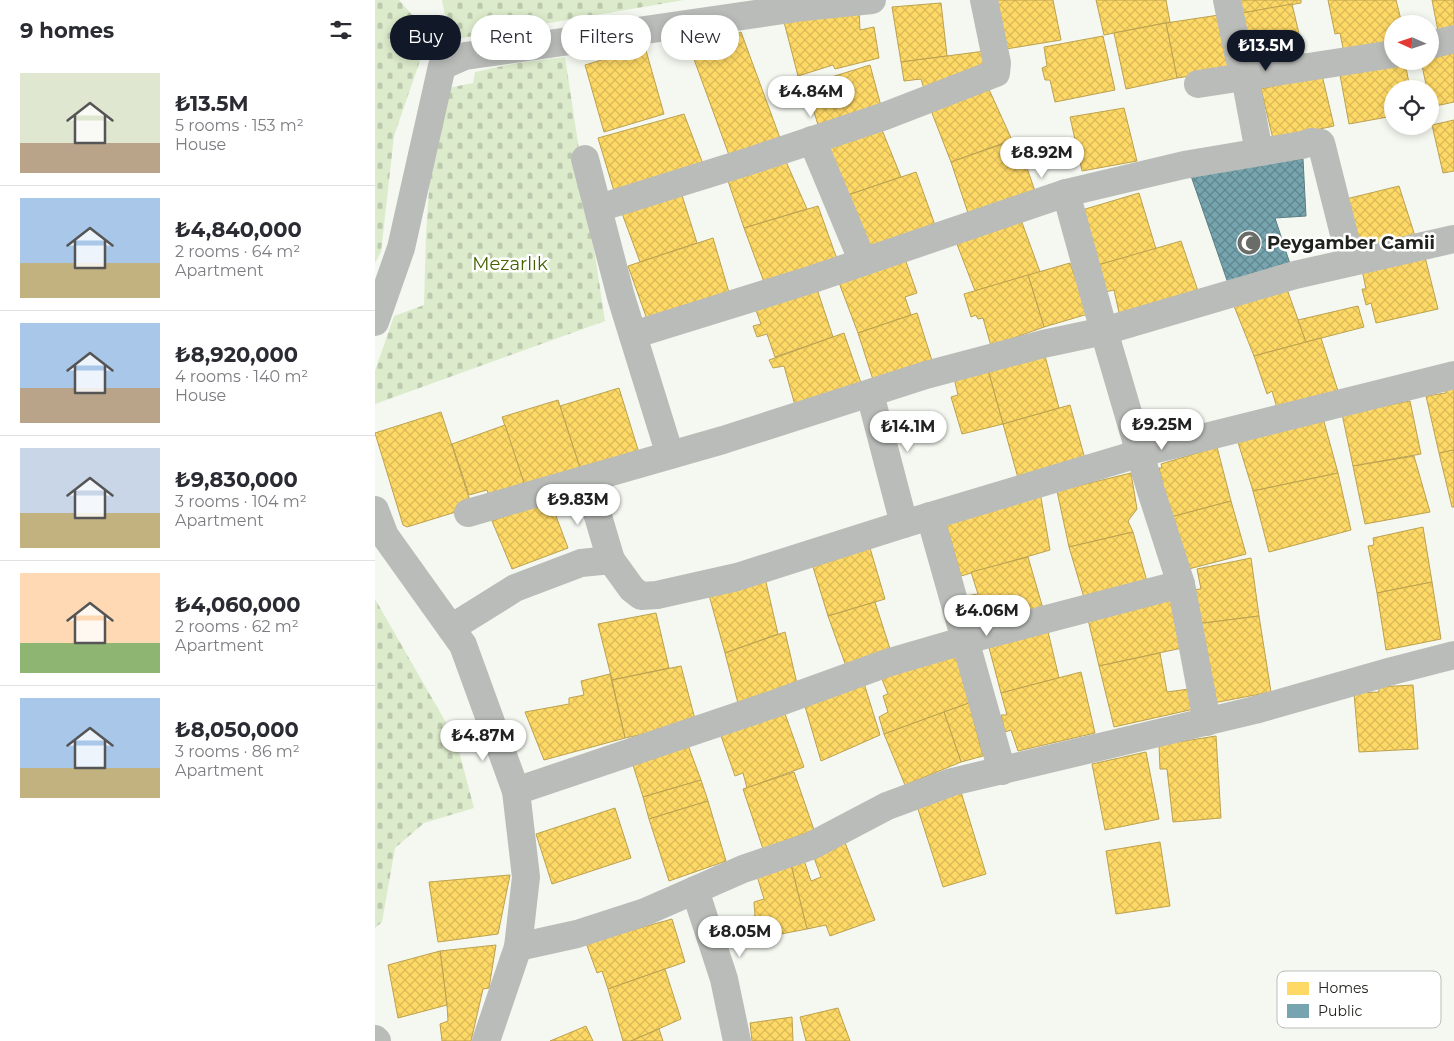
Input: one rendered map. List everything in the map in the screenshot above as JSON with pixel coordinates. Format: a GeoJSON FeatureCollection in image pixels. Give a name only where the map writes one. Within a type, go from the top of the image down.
{"type":"FeatureCollection","features":[{"type":"Feature","properties":{"kind":"street"},"geometry":{"type":"LineString","coordinates":[[375,322],[401,248],[442,66],[465,56],[749,8],[804,7],[872,0]]}},
{"type":"Feature","properties":{"kind":"street"},"geometry":{"type":"LineString","coordinates":[[599,208],[885,116],[996,73],[997,63],[984,0]]}},
{"type":"Feature","properties":{"kind":"street"},"geometry":{"type":"LineString","coordinates":[[1227,0],[1237,53],[1245,77],[1259,152]]}},
{"type":"Feature","properties":{"kind":"street"},"geometry":{"type":"LineString","coordinates":[[1439,42],[1454,38]]}},
{"type":"Feature","properties":{"kind":"street"},"geometry":{"type":"LineString","coordinates":[[1198,84],[1384,55]]}},
{"type":"Feature","properties":{"kind":"street"},"geometry":{"type":"LineString","coordinates":[[812,140],[863,262]]}},
{"type":"Feature","properties":{"kind":"street"},"geometry":{"type":"LineString","coordinates":[[633,335],[813,279],[1066,193],[1184,165],[1311,142],[1321,143],[1351,262]]}},
{"type":"Feature","properties":{"kind":"street"},"geometry":{"type":"LineString","coordinates":[[585,160],[621,297],[670,455]]}},
{"type":"Feature","properties":{"kind":"street"},"geometry":{"type":"LineString","coordinates":[[1066,193],[1151,492],[1181,584],[1207,722]]}},
{"type":"Feature","properties":{"kind":"street"},"geometry":{"type":"LineString","coordinates":[[468,513],[670,455],[926,375],[1043,344],[1104,331],[1295,275],[1454,239]]}},
{"type":"Feature","properties":{"kind":"street"},"geometry":{"type":"LineString","coordinates":[[587,479],[611,560],[632,589],[641,596],[657,595],[737,577],[929,516],[1141,453],[1454,375]]}},
{"type":"Feature","properties":{"kind":"street"},"geometry":{"type":"LineString","coordinates":[[870,394],[904,524]]}},
{"type":"Feature","properties":{"kind":"street"},"geometry":{"type":"LineString","coordinates":[[375,510],[385,536],[463,645],[516,791],[526,878],[518,947],[486,1041]]}},
{"type":"Feature","properties":{"kind":"street"},"geometry":{"type":"LineString","coordinates":[[929,516],[966,640],[1001,770]]}},
{"type":"Feature","properties":{"kind":"street"},"geometry":{"type":"LineString","coordinates":[[451,628],[515,588],[581,563],[611,560]]}},
{"type":"Feature","properties":{"kind":"street"},"geometry":{"type":"LineString","coordinates":[[516,791],[774,704],[887,663],[966,640],[1181,584]]}},
{"type":"Feature","properties":{"kind":"street"},"geometry":{"type":"LineString","coordinates":[[518,947],[577,934],[645,912],[743,869],[811,846],[887,806],[952,782],[1255,710],[1454,655]]}},
{"type":"Feature","properties":{"kind":"street"},"geometry":{"type":"LineString","coordinates":[[695,890],[724,979],[737,1041]]}},
{"type":"Feature","properties":{"kind":"green space"},"geometry":{"type":"Polygon","coordinates":[[[375,0],[399,0],[412,15],[390,15],[390,60],[420,60],[394,136],[381,252],[375,263],[375,0]]]}},
{"type":"Feature","properties":{"kind":"green space"},"geometry":{"type":"Polygon","coordinates":[[[442,0],[684,0],[596,15],[561,15],[561,21],[551,23],[551,15],[471,15],[471,36],[461,38],[461,15],[445,15],[442,0]]]}},
{"type":"Feature","properties":{"kind":"green space","name":"Mezarlık"},"geometry":{"type":"Polygon","coordinates":[[[561,58],[561,60],[565,60],[605,321],[375,404],[375,371],[394,316],[424,305],[431,159],[443,89],[473,83],[475,72],[517,63],[561,58]]]}},
{"type":"Feature","properties":{"kind":"green space"},"geometry":{"type":"Polygon","coordinates":[[[375,599],[456,740],[474,808],[424,823],[395,848],[382,922],[375,928],[375,599]]]}},
{"type":"Feature","properties":{"kind":"building: Homes"},"geometry":{"type":"Polygon","coordinates":[[[993,0],[1053,0],[1061,40],[1000,50],[993,0]]]}},
{"type":"Feature","properties":{"kind":"building: Homes"},"geometry":{"type":"Polygon","coordinates":[[[1096,0],[1166,0],[1170,22],[1104,35],[1096,0]]]}},
{"type":"Feature","properties":{"kind":"building: Homes"},"geometry":{"type":"Polygon","coordinates":[[[1239,0],[1301,0],[1301,3],[1242,13],[1239,0]]]}},
{"type":"Feature","properties":{"kind":"building: Homes"},"geometry":{"type":"Polygon","coordinates":[[[1328,0],[1396,0],[1400,15],[1384,15],[1384,45],[1344,53],[1340,33],[1335,34],[1328,0]]]}},
{"type":"Feature","properties":{"kind":"building: Homes"},"geometry":{"type":"Polygon","coordinates":[[[1432,0],[1454,0],[1454,28],[1439,31],[1439,15],[1435,15],[1432,0]]]}},
{"type":"Feature","properties":{"kind":"building: Homes"},"geometry":{"type":"Polygon","coordinates":[[[941,3],[947,56],[901,62],[892,7],[941,3]]]}},
{"type":"Feature","properties":{"kind":"building: Homes"},"geometry":{"type":"Polygon","coordinates":[[[1292,4],[1305,59],[1255,68],[1242,13],[1292,4]]]}},
{"type":"Feature","properties":{"kind":"building: Homes"},"geometry":{"type":"Polygon","coordinates":[[[859,8],[860,30],[874,27],[879,58],[835,69],[833,65],[798,76],[784,22],[859,8]]]}},
{"type":"Feature","properties":{"kind":"building: Homes"},"geometry":{"type":"Polygon","coordinates":[[[1219,15],[1231,70],[1177,78],[1166,23],[1219,15]]]}},
{"type":"Feature","properties":{"kind":"building: Homes"},"geometry":{"type":"Polygon","coordinates":[[[1166,23],[1177,78],[1126,89],[1114,33],[1166,23]]]}},
{"type":"Feature","properties":{"kind":"building: Homes"},"geometry":{"type":"Polygon","coordinates":[[[741,32],[780,138],[729,155],[694,60],[739,60],[739,33],[741,32]]]}},
{"type":"Feature","properties":{"kind":"building: Homes"},"geometry":{"type":"Polygon","coordinates":[[[1103,36],[1115,90],[1055,102],[1050,80],[1045,80],[1042,68],[1047,66],[1044,47],[1103,36]]]}},
{"type":"Feature","properties":{"kind":"building: Homes"},"geometry":{"type":"Polygon","coordinates":[[[985,51],[989,68],[925,92],[921,79],[904,81],[901,62],[985,51]]]}},
{"type":"Feature","properties":{"kind":"building: Homes"},"geometry":{"type":"Polygon","coordinates":[[[1454,53],[1454,102],[1439,105],[1439,80],[1425,80],[1423,70],[1439,70],[1439,56],[1454,53]]]}},
{"type":"Feature","properties":{"kind":"building: Homes"},"geometry":{"type":"Polygon","coordinates":[[[602,60],[649,60],[664,114],[604,132],[585,65],[602,60]]]}},
{"type":"Feature","properties":{"kind":"building: Homes"},"geometry":{"type":"Polygon","coordinates":[[[870,65],[881,106],[818,125],[806,85],[870,65]]]}},
{"type":"Feature","properties":{"kind":"building: Homes"},"geometry":{"type":"Polygon","coordinates":[[[1384,66],[1384,70],[1406,70],[1408,80],[1384,80],[1384,118],[1349,124],[1340,75],[1384,66]]]}},
{"type":"Feature","properties":{"kind":"building: Homes"},"geometry":{"type":"Polygon","coordinates":[[[1322,75],[1334,126],[1273,139],[1261,89],[1322,75]]]}},
{"type":"Feature","properties":{"kind":"building: Homes"},"geometry":{"type":"Polygon","coordinates":[[[987,85],[1012,140],[951,162],[930,108],[987,85]]]}},
{"type":"Feature","properties":{"kind":"building: Homes"},"geometry":{"type":"Polygon","coordinates":[[[1124,108],[1137,161],[1082,171],[1070,117],[1124,108]]]}},
{"type":"Feature","properties":{"kind":"building: Homes"},"geometry":{"type":"Polygon","coordinates":[[[684,114],[703,164],[614,191],[598,138],[684,114]]]}},
{"type":"Feature","properties":{"kind":"building: Homes"},"geometry":{"type":"Polygon","coordinates":[[[1454,120],[1454,171],[1443,173],[1434,135],[1439,135],[1439,123],[1454,120]]]}},
{"type":"Feature","properties":{"kind":"building: Homes"},"geometry":{"type":"Polygon","coordinates":[[[880,125],[901,177],[845,196],[822,145],[880,125]]]}},
{"type":"Feature","properties":{"kind":"building: Homes"},"geometry":{"type":"Polygon","coordinates":[[[1017,139],[1036,194],[969,216],[951,162],[1017,139]]]}},
{"type":"Feature","properties":{"kind":"building: Homes"},"geometry":{"type":"Polygon","coordinates":[[[784,157],[807,209],[744,228],[726,175],[784,157]]]}},
{"type":"Feature","properties":{"kind":"building: Homes"},"geometry":{"type":"Polygon","coordinates":[[[916,172],[935,225],[864,248],[845,196],[916,172]]]}},
{"type":"Feature","properties":{"kind":"building: Homes"},"geometry":{"type":"Polygon","coordinates":[[[1399,186],[1415,236],[1370,249],[1368,243],[1357,245],[1346,199],[1399,186]]]}},
{"type":"Feature","properties":{"kind":"building: Homes"},"geometry":{"type":"Polygon","coordinates":[[[680,189],[697,243],[640,262],[620,208],[680,189]]]}},
{"type":"Feature","properties":{"kind":"building: Homes"},"geometry":{"type":"Polygon","coordinates":[[[1139,193],[1156,249],[1098,265],[1082,210],[1139,193]]]}},
{"type":"Feature","properties":{"kind":"building: Homes"},"geometry":{"type":"Polygon","coordinates":[[[818,206],[837,259],[764,282],[744,228],[818,206]]]}},
{"type":"Feature","properties":{"kind":"building: Homes"},"geometry":{"type":"Polygon","coordinates":[[[1020,217],[1040,272],[975,291],[955,239],[1020,217]]]}},
{"type":"Feature","properties":{"kind":"building: Homes"},"geometry":{"type":"Polygon","coordinates":[[[713,238],[730,296],[648,322],[628,266],[713,238]]]}},
{"type":"Feature","properties":{"kind":"building: Homes"},"geometry":{"type":"Polygon","coordinates":[[[1181,241],[1199,294],[1120,317],[1114,290],[1105,292],[1098,265],[1181,241]]]}},
{"type":"Feature","properties":{"kind":"building: Homes"},"geometry":{"type":"Polygon","coordinates":[[[1424,253],[1438,309],[1376,323],[1371,303],[1366,305],[1362,289],[1366,289],[1362,270],[1424,253]]]}},
{"type":"Feature","properties":{"kind":"building: Homes"},"geometry":{"type":"Polygon","coordinates":[[[904,256],[917,293],[905,297],[911,315],[858,333],[838,280],[904,256]]]}},
{"type":"Feature","properties":{"kind":"building: Homes"},"geometry":{"type":"Polygon","coordinates":[[[1070,263],[1088,314],[1044,327],[1028,275],[1070,263]]]}},
{"type":"Feature","properties":{"kind":"building: Homes"},"geometry":{"type":"Polygon","coordinates":[[[1028,275],[1044,327],[991,346],[983,318],[978,319],[976,315],[971,317],[964,294],[1028,275]]]}},
{"type":"Feature","properties":{"kind":"building: Homes"},"geometry":{"type":"Polygon","coordinates":[[[815,283],[833,337],[775,357],[767,334],[757,337],[753,326],[761,324],[754,305],[815,283]]]}},
{"type":"Feature","properties":{"kind":"building: Homes"},"geometry":{"type":"Polygon","coordinates":[[[1287,289],[1306,342],[1254,356],[1234,306],[1287,289]]]}},
{"type":"Feature","properties":{"kind":"building: Homes"},"geometry":{"type":"Polygon","coordinates":[[[1358,306],[1364,327],[1306,342],[1298,320],[1358,306]]]}},
{"type":"Feature","properties":{"kind":"building: Homes"},"geometry":{"type":"Polygon","coordinates":[[[917,313],[934,367],[875,386],[858,333],[917,313]]]}},
{"type":"Feature","properties":{"kind":"building: Homes"},"geometry":{"type":"Polygon","coordinates":[[[844,333],[863,389],[796,409],[784,366],[773,368],[769,360],[844,333]]]}},
{"type":"Feature","properties":{"kind":"building: Homes"},"geometry":{"type":"Polygon","coordinates":[[[1321,338],[1338,391],[1277,408],[1272,391],[1267,394],[1254,356],[1321,338]]]}},
{"type":"Feature","properties":{"kind":"building: Homes"},"geometry":{"type":"Polygon","coordinates":[[[1045,356],[1059,408],[1003,424],[988,370],[1045,356]]]}},
{"type":"Feature","properties":{"kind":"building: Homes"},"geometry":{"type":"Polygon","coordinates":[[[988,370],[1003,424],[962,434],[951,397],[958,395],[954,378],[988,370]]]}},
{"type":"Feature","properties":{"kind":"building: Homes"},"geometry":{"type":"Polygon","coordinates":[[[1454,385],[1454,450],[1439,453],[1426,396],[1446,393],[1445,386],[1454,385]]]}},
{"type":"Feature","properties":{"kind":"building: Homes"},"geometry":{"type":"Polygon","coordinates":[[[619,388],[639,453],[581,471],[560,406],[619,388]]]}},
{"type":"Feature","properties":{"kind":"building: Homes"},"geometry":{"type":"Polygon","coordinates":[[[558,400],[581,471],[526,489],[502,417],[558,400]]]}},
{"type":"Feature","properties":{"kind":"building: Homes"},"geometry":{"type":"Polygon","coordinates":[[[1410,401],[1421,454],[1353,466],[1342,414],[1410,401]]]}},
{"type":"Feature","properties":{"kind":"building: Homes"},"geometry":{"type":"Polygon","coordinates":[[[1070,405],[1085,459],[1018,478],[1003,424],[1070,405]]]}},
{"type":"Feature","properties":{"kind":"building: Homes"},"geometry":{"type":"Polygon","coordinates":[[[441,412],[472,507],[407,527],[403,525],[375,433],[441,412]]]}},
{"type":"Feature","properties":{"kind":"building: Homes"},"geometry":{"type":"Polygon","coordinates":[[[1323,418],[1338,473],[1253,491],[1237,439],[1323,418]]]}},
{"type":"Feature","properties":{"kind":"building: Homes"},"geometry":{"type":"Polygon","coordinates":[[[505,425],[526,489],[490,499],[487,490],[469,495],[452,444],[505,425]]]}},
{"type":"Feature","properties":{"kind":"building: Homes"},"geometry":{"type":"Polygon","coordinates":[[[1217,447],[1231,501],[1171,517],[1157,485],[1163,484],[1159,468],[1162,468],[1161,464],[1217,447]]]}},
{"type":"Feature","properties":{"kind":"building: Homes"},"geometry":{"type":"Polygon","coordinates":[[[1454,450],[1454,507],[1452,507],[1439,453],[1454,450]]]}},
{"type":"Feature","properties":{"kind":"building: Homes"},"geometry":{"type":"Polygon","coordinates":[[[1414,456],[1430,512],[1365,524],[1353,466],[1414,456]]]}},
{"type":"Feature","properties":{"kind":"building: Homes"},"geometry":{"type":"Polygon","coordinates":[[[1131,473],[1137,509],[1128,521],[1133,532],[1069,547],[1057,491],[1131,473]]]}},
{"type":"Feature","properties":{"kind":"building: Homes"},"geometry":{"type":"Polygon","coordinates":[[[1338,473],[1351,530],[1269,552],[1253,491],[1338,473]]]}},
{"type":"Feature","properties":{"kind":"building: Homes"},"geometry":{"type":"Polygon","coordinates":[[[1040,492],[1050,550],[961,576],[946,523],[1040,492]]]}},
{"type":"Feature","properties":{"kind":"building: Homes"},"geometry":{"type":"Polygon","coordinates":[[[550,500],[568,548],[512,569],[492,521],[550,500]]]}},
{"type":"Feature","properties":{"kind":"building: Homes"},"geometry":{"type":"Polygon","coordinates":[[[1231,501],[1246,554],[1185,570],[1171,517],[1231,501]]]}},
{"type":"Feature","properties":{"kind":"building: Homes"},"geometry":{"type":"Polygon","coordinates":[[[1423,527],[1432,582],[1377,593],[1368,546],[1374,545],[1373,538],[1423,527]]]}},
{"type":"Feature","properties":{"kind":"building: Homes"},"geometry":{"type":"Polygon","coordinates":[[[1133,532],[1148,585],[1085,601],[1069,547],[1133,532]]]}},
{"type":"Feature","properties":{"kind":"building: Homes"},"geometry":{"type":"Polygon","coordinates":[[[870,548],[885,599],[828,616],[813,567],[870,548]]]}},
{"type":"Feature","properties":{"kind":"building: Homes"},"geometry":{"type":"Polygon","coordinates":[[[1028,557],[1044,612],[974,631],[965,596],[978,594],[971,572],[1028,557]]]}},
{"type":"Feature","properties":{"kind":"building: Homes"},"geometry":{"type":"Polygon","coordinates":[[[1251,558],[1259,616],[1196,624],[1192,590],[1201,589],[1197,569],[1251,558]]]}},
{"type":"Feature","properties":{"kind":"building: Homes"},"geometry":{"type":"Polygon","coordinates":[[[765,578],[778,634],[725,653],[709,595],[765,578]]]}},
{"type":"Feature","properties":{"kind":"building: Homes"},"geometry":{"type":"Polygon","coordinates":[[[1432,582],[1441,639],[1386,650],[1377,593],[1432,582]]]}},
{"type":"Feature","properties":{"kind":"building: Homes"},"geometry":{"type":"Polygon","coordinates":[[[1170,594],[1182,648],[1099,666],[1087,615],[1170,594]]]}},
{"type":"Feature","properties":{"kind":"building: Homes"},"geometry":{"type":"Polygon","coordinates":[[[875,602],[892,655],[847,669],[828,616],[875,602]]]}},
{"type":"Feature","properties":{"kind":"building: Homes"},"geometry":{"type":"Polygon","coordinates":[[[656,613],[669,668],[612,680],[598,624],[656,613]]]}},
{"type":"Feature","properties":{"kind":"building: Homes"},"geometry":{"type":"Polygon","coordinates":[[[1259,616],[1271,692],[1208,704],[1196,624],[1259,616]]]}},
{"type":"Feature","properties":{"kind":"building: Homes"},"geometry":{"type":"Polygon","coordinates":[[[1046,623],[1059,678],[1001,693],[987,640],[1046,623]]]}},
{"type":"Feature","properties":{"kind":"building: Homes"},"geometry":{"type":"Polygon","coordinates":[[[785,632],[798,688],[739,707],[725,653],[785,632]]]}},
{"type":"Feature","properties":{"kind":"building: Homes"},"geometry":{"type":"Polygon","coordinates":[[[956,651],[969,703],[884,734],[879,717],[888,712],[883,696],[888,694],[880,674],[956,651]]]}},
{"type":"Feature","properties":{"kind":"building: Homes"},"geometry":{"type":"Polygon","coordinates":[[[1160,653],[1167,692],[1189,689],[1194,709],[1114,727],[1099,666],[1160,653]]]}},
{"type":"Feature","properties":{"kind":"building: Homes"},"geometry":{"type":"Polygon","coordinates":[[[681,666],[696,723],[625,738],[612,680],[681,666]]]}},
{"type":"Feature","properties":{"kind":"building: Homes"},"geometry":{"type":"Polygon","coordinates":[[[1081,672],[1095,733],[1018,751],[1011,730],[1005,732],[1001,715],[1007,715],[1001,693],[1081,672]]]}},
{"type":"Feature","properties":{"kind":"building: Homes"},"geometry":{"type":"Polygon","coordinates":[[[610,674],[625,738],[544,760],[525,712],[569,704],[569,698],[584,695],[581,681],[610,674]]]}},
{"type":"Feature","properties":{"kind":"building: Homes"},"geometry":{"type":"Polygon","coordinates":[[[863,680],[880,735],[821,761],[804,703],[863,680]]]}},
{"type":"Feature","properties":{"kind":"building: Homes"},"geometry":{"type":"Polygon","coordinates":[[[1413,685],[1418,749],[1359,752],[1354,693],[1379,692],[1379,687],[1413,685]]]}},
{"type":"Feature","properties":{"kind":"building: Homes"},"geometry":{"type":"Polygon","coordinates":[[[969,703],[983,756],[961,762],[944,712],[969,703]]]}},
{"type":"Feature","properties":{"kind":"building: Homes"},"geometry":{"type":"Polygon","coordinates":[[[784,711],[804,767],[747,788],[743,773],[735,776],[720,733],[784,711]]]}},
{"type":"Feature","properties":{"kind":"building: Homes"},"geometry":{"type":"Polygon","coordinates":[[[944,712],[961,762],[905,785],[884,734],[944,712]]]}},
{"type":"Feature","properties":{"kind":"building: Homes"},"geometry":{"type":"Polygon","coordinates":[[[1216,736],[1221,818],[1173,822],[1167,769],[1160,769],[1159,745],[1216,736]]]}},
{"type":"Feature","properties":{"kind":"building: Homes"},"geometry":{"type":"Polygon","coordinates":[[[688,745],[701,780],[643,797],[632,762],[688,745]]]}},
{"type":"Feature","properties":{"kind":"building: Homes"},"geometry":{"type":"Polygon","coordinates":[[[1146,752],[1159,819],[1105,830],[1092,764],[1146,752]]]}},
{"type":"Feature","properties":{"kind":"building: Homes"},"geometry":{"type":"Polygon","coordinates":[[[794,772],[814,830],[763,849],[743,789],[794,772]]]}},
{"type":"Feature","properties":{"kind":"building: Homes"},"geometry":{"type":"Polygon","coordinates":[[[701,780],[708,801],[649,819],[643,797],[701,780]]]}},
{"type":"Feature","properties":{"kind":"building: Homes"},"geometry":{"type":"Polygon","coordinates":[[[961,792],[986,874],[943,887],[917,806],[961,792]]]}},
{"type":"Feature","properties":{"kind":"building: Homes"},"geometry":{"type":"Polygon","coordinates":[[[708,801],[726,861],[669,881],[649,819],[708,801]]]}},
{"type":"Feature","properties":{"kind":"building: Homes"},"geometry":{"type":"Polygon","coordinates":[[[615,808],[631,858],[552,884],[536,834],[615,808]]]}},
{"type":"Feature","properties":{"kind":"building: Homes"},"geometry":{"type":"Polygon","coordinates":[[[844,840],[875,920],[830,936],[826,925],[807,929],[791,865],[804,860],[811,881],[821,877],[813,855],[844,840]]]}},
{"type":"Feature","properties":{"kind":"building: Homes"},"geometry":{"type":"Polygon","coordinates":[[[1160,842],[1170,906],[1116,914],[1106,851],[1160,842]]]}},
{"type":"Feature","properties":{"kind":"building: Homes"},"geometry":{"type":"Polygon","coordinates":[[[791,865],[807,929],[755,939],[748,918],[755,916],[754,902],[764,899],[757,876],[791,865]]]}},
{"type":"Feature","properties":{"kind":"building: Homes"},"geometry":{"type":"Polygon","coordinates":[[[510,875],[498,934],[438,942],[429,882],[510,875]]]}},
{"type":"Feature","properties":{"kind":"building: Homes"},"geometry":{"type":"Polygon","coordinates":[[[672,919],[685,962],[608,989],[602,971],[597,973],[586,943],[672,919]]]}},
{"type":"Feature","properties":{"kind":"building: Homes"},"geometry":{"type":"Polygon","coordinates":[[[496,945],[489,988],[483,989],[471,1041],[442,1041],[440,1024],[448,1021],[440,951],[496,945]]]}},
{"type":"Feature","properties":{"kind":"building: Homes"},"geometry":{"type":"Polygon","coordinates":[[[440,951],[447,1005],[398,1018],[388,965],[440,951]]]}},
{"type":"Feature","properties":{"kind":"building: Homes"},"geometry":{"type":"Polygon","coordinates":[[[665,969],[681,1019],[631,1041],[623,1041],[608,989],[665,969]]]}},
{"type":"Feature","properties":{"kind":"building: Homes"},"geometry":{"type":"Polygon","coordinates":[[[838,1008],[850,1041],[806,1041],[800,1017],[838,1008]]]}},
{"type":"Feature","properties":{"kind":"building: Homes"},"geometry":{"type":"Polygon","coordinates":[[[792,1017],[793,1041],[752,1041],[750,1023],[792,1017]]]}},
{"type":"Feature","properties":{"kind":"building: Homes"},"geometry":{"type":"Polygon","coordinates":[[[586,1026],[593,1041],[550,1041],[586,1026]]]}},
{"type":"Feature","properties":{"kind":"building: Homes"},"geometry":{"type":"Polygon","coordinates":[[[659,1029],[663,1041],[631,1041],[659,1029]]]}},
{"type":"Feature","properties":{"kind":"building: Public","name":"Peygamber Camii"},"geometry":{"type":"Polygon","coordinates":[[[1303,159],[1306,216],[1275,218],[1291,267],[1229,286],[1190,173],[1303,159]]]}},
{"type":"Feature","properties":{"kind":"place","name":"Peygamber Camii"},"geometry":{"type":"Point","coordinates":[1249,243]}}]}
